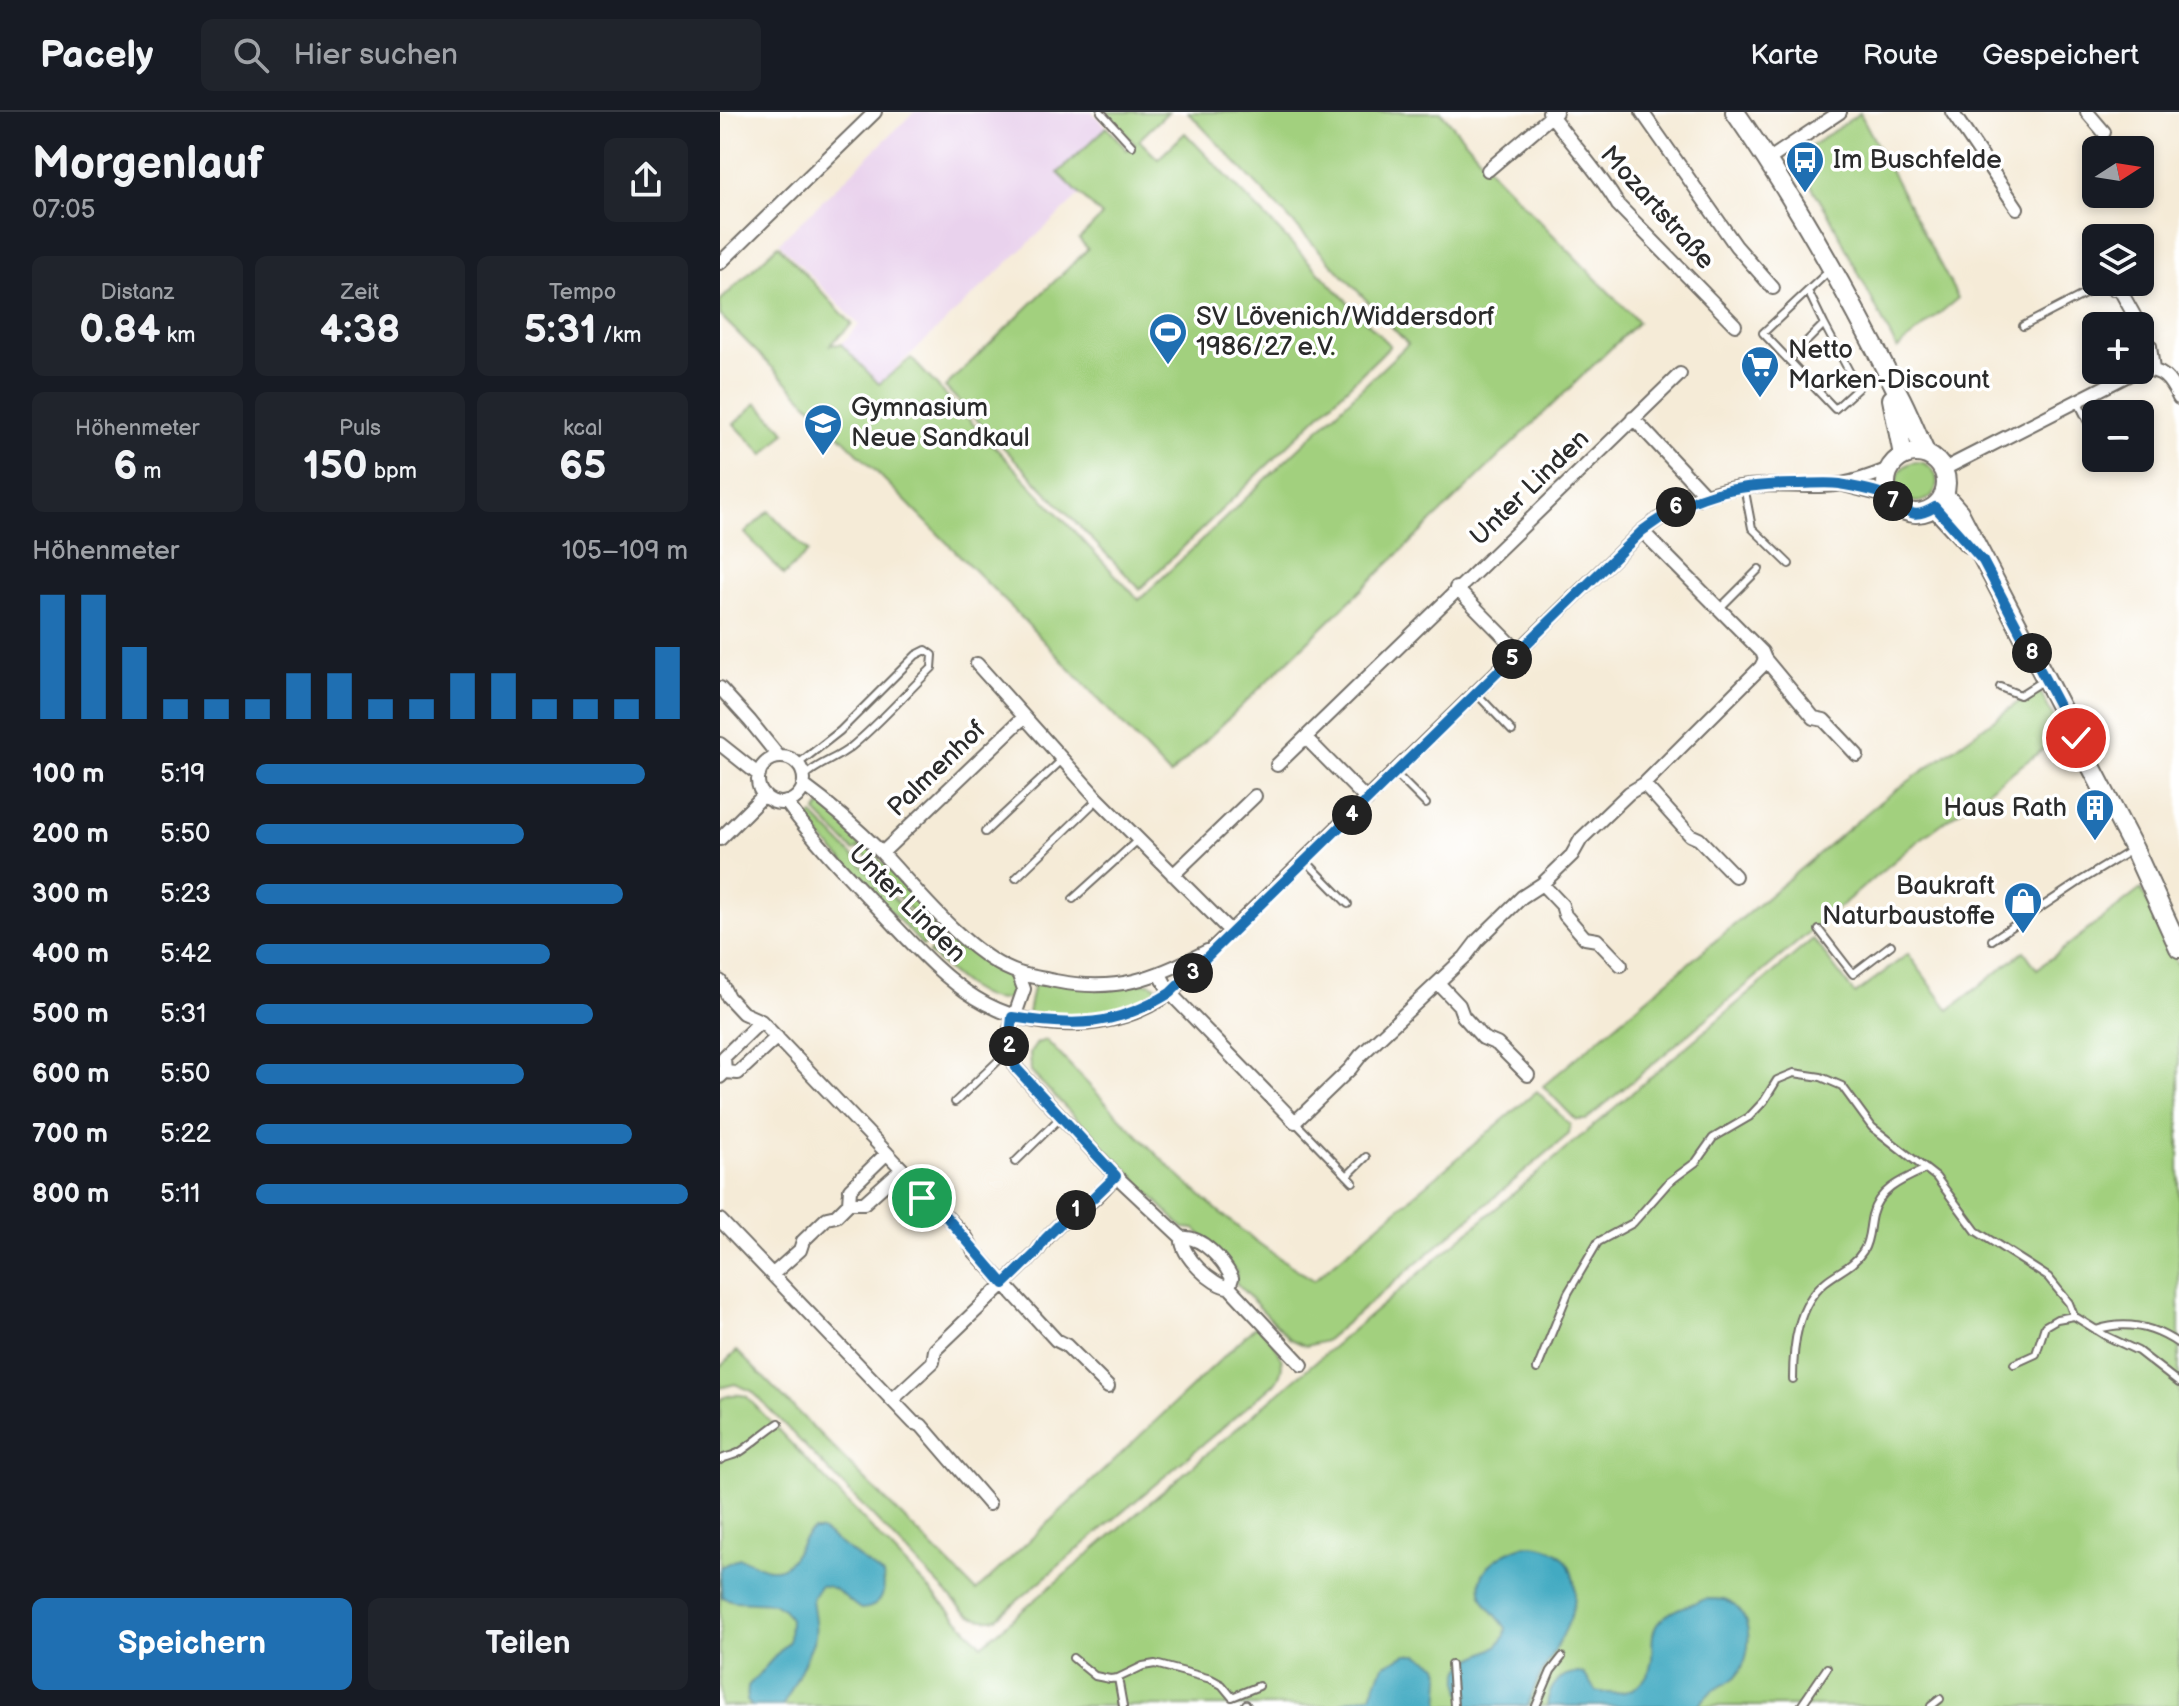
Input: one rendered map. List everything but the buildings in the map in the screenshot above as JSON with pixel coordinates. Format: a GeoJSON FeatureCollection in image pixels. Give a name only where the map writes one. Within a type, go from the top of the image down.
{"type":"FeatureCollection","features":[{"type":"Feature","properties":{"kind":"street"},"geometry":{"type":"LineString","coordinates":[[720,263],[875,112]]}},
{"type":"Feature","properties":{"kind":"street","name":"Mozartstraße"},"geometry":{"type":"LineString","coordinates":[[1642,112],[1736,246],[1773,288]]}},
{"type":"Feature","properties":{"kind":"street"},"geometry":{"type":"LineString","coordinates":[[1735,112],[1768,160],[1832,269],[1897,391],[1926,454]]}},
{"type":"Feature","properties":{"kind":"street"},"geometry":{"type":"LineString","coordinates":[[1768,160],[1840,112]]}},
{"type":"Feature","properties":{"kind":"street"},"geometry":{"type":"LineString","coordinates":[[1952,112],[2017,208]]}},
{"type":"Feature","properties":{"kind":"street"},"geometry":{"type":"LineString","coordinates":[[2087,112],[2104,132]]}},
{"type":"Feature","properties":{"kind":"street","name":"Mozartstraße"},"geometry":{"type":"LineString","coordinates":[[1488,170],[1552,113],[1566,137],[1606,183],[1618,205],[1735,325]]}},
{"type":"Feature","properties":{"kind":"street"},"geometry":{"type":"LineString","coordinates":[[1882,365],[1903,455]]}},
{"type":"Feature","properties":{"kind":"street"},"geometry":{"type":"LineString","coordinates":[[2154,373],[2167,378],[2179,398]]}},
{"type":"Feature","properties":{"kind":"street","name":"Unter Linden"},"geometry":{"type":"LineString","coordinates":[[1277,765],[1680,374]]}},
{"type":"Feature","properties":{"kind":"street"},"geometry":{"type":"LineString","coordinates":[[1944,469],[2113,384]]}},
{"type":"Feature","properties":{"kind":"street"},"geometry":{"type":"LineString","coordinates":[[1633,418],[1706,496]]}},
{"type":"Feature","properties":{"kind":"street"},"geometry":{"type":"LineString","coordinates":[[1926,454],[1944,469],[1947,478],[1940,501],[1928,511],[1910,513],[1902,510],[1890,497],[1886,484],[1889,469],[1903,455],[1926,454]]}},
{"type":"Feature","properties":{"kind":"street","name":"Unter Linden"},"geometry":{"type":"LineString","coordinates":[[1840,484],[1889,469]]}},
{"type":"Feature","properties":{"kind":"street","name":"Unter Linden"},"geometry":{"type":"LineString","coordinates":[[786,802],[819,846],[922,953],[951,981],[976,999],[1012,1017],[1068,1025],[1091,1023],[1134,1012],[1170,993],[1195,970],[1213,948],[1642,531],[1667,512],[1706,496],[1744,486],[1840,484],[1890,497]]}},
{"type":"Feature","properties":{"kind":"street"},"geometry":{"type":"LineString","coordinates":[[1940,501],[1983,561],[2134,849],[2179,948]]}},
{"type":"Feature","properties":{"kind":"street"},"geometry":{"type":"LineString","coordinates":[[1642,531],[1762,652],[1814,718],[1824,720],[1857,755]]}},
{"type":"Feature","properties":{"kind":"street"},"geometry":{"type":"LineString","coordinates":[[1456,588],[1519,652]]}},
{"type":"Feature","properties":{"kind":"street"},"geometry":{"type":"LineString","coordinates":[[1160,974],[1170,993],[1295,1122],[1500,918],[1572,855],[1581,839],[1629,793],[1644,784],[1761,667],[1765,659]]}},
{"type":"Feature","properties":{"kind":"street","name":"Palmenhof"},"geometry":{"type":"LineString","coordinates":[[977,664],[1098,799],[1231,932]]}},
{"type":"Feature","properties":{"kind":"street"},"geometry":{"type":"LineString","coordinates":[[720,688],[779,757]]}},
{"type":"Feature","properties":{"kind":"street","name":"Palmenhof"},"geometry":{"type":"LineString","coordinates":[[882,853],[1024,717]]}},
{"type":"Feature","properties":{"kind":"street"},"geometry":{"type":"LineString","coordinates":[[1306,738],[1367,800]]}},
{"type":"Feature","properties":{"kind":"street"},"geometry":{"type":"LineString","coordinates":[[720,744],[759,775]]}},
{"type":"Feature","properties":{"kind":"street"},"geometry":{"type":"LineString","coordinates":[[779,757],[786,758],[802,775],[797,796],[786,802],[774,802],[764,795],[758,782],[766,763],[779,757]]}},
{"type":"Feature","properties":{"kind":"street","name":"Unter Linden"},"geometry":{"type":"LineString","coordinates":[[802,775],[951,926],[993,959],[1018,973],[1085,987],[1120,984],[1160,974],[1213,948]]}},
{"type":"Feature","properties":{"kind":"street"},"geometry":{"type":"LineString","coordinates":[[1644,784],[1690,835],[1699,839],[1735,876]]}},
{"type":"Feature","properties":{"kind":"street"},"geometry":{"type":"LineString","coordinates":[[720,839],[764,795]]}},
{"type":"Feature","properties":{"kind":"street"},"geometry":{"type":"LineString","coordinates":[[1173,875],[1255,796]]}},
{"type":"Feature","properties":{"kind":"street"},"geometry":{"type":"LineString","coordinates":[[1542,884],[1562,905],[1565,915],[1585,938],[1597,940],[1621,965]]}},
{"type":"Feature","properties":{"kind":"street"},"geometry":{"type":"LineString","coordinates":[[1018,973],[1024,989],[1012,1017],[1009,1043],[1016,1068],[1116,1176],[1182,1238],[1184,1252],[1214,1282],[1221,1287],[1229,1287],[1302,1365]]}},
{"type":"Feature","properties":{"kind":"street"},"geometry":{"type":"LineString","coordinates":[[720,981],[728,997],[743,1013],[761,1021],[834,1095],[902,1169],[907,1183],[943,1213],[1056,1340],[1066,1345],[1108,1387]]}},
{"type":"Feature","properties":{"kind":"street"},"geometry":{"type":"LineString","coordinates":[[1438,983],[1483,1038],[1497,1044],[1528,1075]]}},
{"type":"Feature","properties":{"kind":"street"},"geometry":{"type":"LineString","coordinates":[[761,1021],[724,1057],[723,1074],[738,1073],[777,1037]]}},
{"type":"Feature","properties":{"kind":"street"},"geometry":{"type":"LineString","coordinates":[[773,1274],[800,1250],[803,1241],[827,1218],[836,1216],[849,1203],[850,1189],[887,1153]]}},
{"type":"Feature","properties":{"kind":"street"},"geometry":{"type":"LineString","coordinates":[[849,1203],[864,1203],[902,1169]]}},
{"type":"Feature","properties":{"kind":"street"},"geometry":{"type":"LineString","coordinates":[[892,1400],[933,1362],[935,1350],[1036,1253],[1045,1239],[1073,1211],[1083,1208],[1116,1176]]}},
{"type":"Feature","properties":{"kind":"street"},"geometry":{"type":"LineString","coordinates":[[720,1220],[914,1423],[921,1425],[989,1504]]}},
{"type":"Feature","properties":{"kind":"street"},"geometry":{"type":"LineString","coordinates":[[1182,1238],[1191,1236],[1199,1241],[1227,1268],[1232,1278],[1229,1287]]}},
{"type":"Feature","properties":{"kind":"lane"},"geometry":{"type":"LineString","coordinates":[[1101,112],[1132,146]]}},
{"type":"Feature","properties":{"kind":"lane"},"geometry":{"type":"LineString","coordinates":[[1808,291],[1858,388],[1835,409],[1763,333],[1808,291],[1832,269]]}},
{"type":"Feature","properties":{"kind":"lane"},"geometry":{"type":"LineString","coordinates":[[2023,326],[2082,294]]}},
{"type":"Feature","properties":{"kind":"lane"},"geometry":{"type":"LineString","coordinates":[[1789,359],[1824,324]]}},
{"type":"Feature","properties":{"kind":"lane"},"geometry":{"type":"LineString","coordinates":[[2077,400],[2082,410]]}},
{"type":"Feature","properties":{"kind":"lane"},"geometry":{"type":"LineString","coordinates":[[1744,486],[1752,528],[1789,564]]}},
{"type":"Feature","properties":{"kind":"lane"},"geometry":{"type":"LineString","coordinates":[[1719,609],[1759,569]]}},
{"type":"Feature","properties":{"kind":"lane"},"geometry":{"type":"LineString","coordinates":[[926,650],[933,655],[932,668],[863,736],[835,759],[816,765],[802,775],[840,731],[916,655],[926,650]]}},
{"type":"Feature","properties":{"kind":"lane"},"geometry":{"type":"LineString","coordinates":[[2000,687],[2020,695],[2045,679]]}},
{"type":"Feature","properties":{"kind":"lane"},"geometry":{"type":"LineString","coordinates":[[1476,693],[1512,731]]}},
{"type":"Feature","properties":{"kind":"lane"},"geometry":{"type":"LineString","coordinates":[[985,832],[1063,759]]}},
{"type":"Feature","properties":{"kind":"lane"},"geometry":{"type":"LineString","coordinates":[[1395,773],[1426,804]]}},
{"type":"Feature","properties":{"kind":"lane"},"geometry":{"type":"LineString","coordinates":[[1016,878],[1098,799]]}},
{"type":"Feature","properties":{"kind":"lane"},"geometry":{"type":"LineString","coordinates":[[1073,899],[1139,839]]}},
{"type":"Feature","properties":{"kind":"lane"},"geometry":{"type":"LineString","coordinates":[[1992,940],[2134,849]]}},
{"type":"Feature","properties":{"kind":"lane"},"geometry":{"type":"LineString","coordinates":[[1305,860],[1348,904]]}},
{"type":"Feature","properties":{"kind":"lane"},"geometry":{"type":"LineString","coordinates":[[1819,930],[1853,974],[1891,945]]}},
{"type":"Feature","properties":{"kind":"lane"},"geometry":{"type":"LineString","coordinates":[[955,1102],[1001,1058],[1011,1055]]}},
{"type":"Feature","properties":{"kind":"lane"},"geometry":{"type":"LineString","coordinates":[[1537,1369],[1568,1293],[1598,1242],[1633,1223],[1669,1182],[1696,1162],[1713,1138],[1749,1117],[1777,1080],[1794,1073],[1834,1081],[1849,1095],[1872,1127],[1926,1169],[1953,1197],[1976,1231],[2048,1277],[2069,1303],[2074,1316],[2138,1351],[2179,1383]]}},
{"type":"Feature","properties":{"kind":"lane"},"geometry":{"type":"LineString","coordinates":[[1015,1162],[1062,1116]]}},
{"type":"Feature","properties":{"kind":"lane"},"geometry":{"type":"LineString","coordinates":[[1295,1122],[1353,1182]]}},
{"type":"Feature","properties":{"kind":"lane"},"geometry":{"type":"LineString","coordinates":[[1347,1176],[1366,1157]]}},
{"type":"Feature","properties":{"kind":"lane"},"geometry":{"type":"LineString","coordinates":[[1793,1379],[1795,1335],[1812,1297],[1826,1281],[1845,1270],[1863,1252],[1874,1208],[1886,1192],[1893,1185],[1926,1169]]}},
{"type":"Feature","properties":{"kind":"lane"},"geometry":{"type":"LineString","coordinates":[[2014,1364],[2036,1354],[2045,1326],[2057,1319],[2074,1316]]}},
{"type":"Feature","properties":{"kind":"lane"},"geometry":{"type":"LineString","coordinates":[[2096,1330],[2110,1325],[2130,1324],[2150,1328],[2179,1344]]}},
{"type":"Feature","properties":{"kind":"lane"},"geometry":{"type":"LineString","coordinates":[[720,1460],[762,1439],[779,1423]]}},
{"type":"Feature","properties":{"kind":"lane"},"geometry":{"type":"LineString","coordinates":[[1536,1706],[1547,1678],[1562,1657]]}},
{"type":"Feature","properties":{"kind":"lane"},"geometry":{"type":"LineString","coordinates":[[1073,1658],[1095,1676],[1118,1678],[1155,1664],[1211,1679],[1222,1685],[1232,1697],[1259,1686]]}},
{"type":"Feature","properties":{"kind":"lane"},"geometry":{"type":"LineString","coordinates":[[1451,1665],[1454,1706]]}},
{"type":"Feature","properties":{"kind":"lane"},"geometry":{"type":"LineString","coordinates":[[1801,1706],[1827,1668]]}},
{"type":"Feature","properties":{"kind":"lane"},"geometry":{"type":"LineString","coordinates":[[1118,1678],[1123,1706]]}},
{"type":"Feature","properties":{"kind":"lane"},"geometry":{"type":"LineString","coordinates":[[1931,1706],[1940,1699]]}},
{"type":"Feature","properties":{"kind":"shaded area"},"geometry":{"type":"Polygon","coordinates":[[[914,112],[1092,112],[1107,127],[1058,173],[1081,194],[879,384],[841,344],[859,325],[779,243],[914,112]]]}},
{"type":"Feature","properties":{"kind":"green space","name":"SV Lövenich/Widdersdorf 1986/27 e.V."},"geometry":{"type":"Polygon","coordinates":[[[1106,112],[1168,112],[1139,140],[1158,159],[1185,133],[1390,346],[1140,589],[945,387],[1088,249],[1079,239],[1102,216],[1058,173],[1107,127],[1127,150],[1135,144],[1106,112]]]}},
{"type":"Feature","properties":{"kind":"green space"},"geometry":{"type":"Polygon","coordinates":[[[1188,112],[1441,112],[1495,175],[1638,322],[1170,775],[1018,614],[720,315],[720,301],[778,245],[852,324],[830,345],[841,344],[879,384],[911,358],[1139,600],[1408,344],[1188,112]]]}},
{"type":"Feature","properties":{"kind":"green space"},"geometry":{"type":"Polygon","coordinates":[[[1860,113],[1958,298],[1897,349],[1829,215],[1794,158],[1860,113]]]}},
{"type":"Feature","properties":{"kind":"green space"},"geometry":{"type":"Polygon","coordinates":[[[757,403],[786,432],[764,455],[734,424],[757,403]]]}},
{"type":"Feature","properties":{"kind":"green space"},"geometry":{"type":"Polygon","coordinates":[[[1917,462],[1931,468],[1937,482],[1931,496],[1917,502],[1903,496],[1897,482],[1903,468],[1917,462]]]}},
{"type":"Feature","properties":{"kind":"green space"},"geometry":{"type":"Polygon","coordinates":[[[769,511],[808,552],[784,575],[745,533],[769,511]]]}},
{"type":"Feature","properties":{"kind":"green space"},"geometry":{"type":"Polygon","coordinates":[[[2038,688],[2063,735],[1918,841],[1586,1120],[1576,1120],[1543,1086],[1881,801],[2038,688]]]}},
{"type":"Feature","properties":{"kind":"green space"},"geometry":{"type":"Polygon","coordinates":[[[822,804],[944,925],[939,930],[936,926],[930,930],[869,866],[872,862],[858,848],[854,851],[816,812],[822,804]]]}},
{"type":"Feature","properties":{"kind":"green space"},"geometry":{"type":"Polygon","coordinates":[[[813,815],[928,933],[923,937],[927,941],[923,946],[805,820],[813,815]]]}},
{"type":"Feature","properties":{"kind":"green space"},"geometry":{"type":"Polygon","coordinates":[[[2141,889],[2179,967],[2179,1706],[720,1706],[720,1400],[723,1398],[746,1396],[982,1645],[1813,939],[1855,994],[1908,954],[1949,1010],[2024,951],[2037,969],[2141,889]]]}},
{"type":"Feature","properties":{"kind":"green space"},"geometry":{"type":"Polygon","coordinates":[[[950,932],[1004,971],[1014,989],[1010,997],[1000,1000],[978,993],[929,953],[934,948],[940,953],[951,942],[946,936],[950,932]]]}},
{"type":"Feature","properties":{"kind":"green space"},"geometry":{"type":"Polygon","coordinates":[[[1034,982],[1150,983],[1157,987],[1155,996],[1124,1009],[1093,1016],[1061,1018],[1028,1013],[1034,982]]]}},
{"type":"Feature","properties":{"kind":"green space"},"geometry":{"type":"Polygon","coordinates":[[[1046,1040],[1205,1199],[1276,1255],[1314,1280],[1537,1091],[1570,1125],[1569,1134],[1325,1341],[1306,1346],[1290,1339],[1236,1283],[1236,1271],[1195,1229],[1183,1228],[1031,1072],[1030,1053],[1037,1043],[1046,1040]]]}},
{"type":"Feature","properties":{"kind":"green space"},"geometry":{"type":"Polygon","coordinates":[[[1257,1325],[1279,1352],[1282,1367],[1274,1384],[997,1618],[992,1619],[975,1618],[964,1611],[752,1391],[735,1384],[720,1388],[720,1367],[737,1351],[976,1591],[1257,1325]]]}},
{"type":"Feature","properties":{"kind":"water"},"geometry":{"type":"Polygon","coordinates":[[[821,1530],[883,1575],[883,1594],[878,1603],[861,1609],[832,1588],[820,1586],[812,1598],[815,1636],[785,1702],[782,1706],[752,1706],[747,1701],[748,1686],[789,1641],[790,1619],[784,1610],[773,1603],[734,1601],[722,1597],[720,1567],[739,1558],[767,1569],[779,1568],[791,1560],[807,1534],[821,1530]]]}},
{"type":"Feature","properties":{"kind":"water"},"geometry":{"type":"Polygon","coordinates":[[[1526,1545],[1551,1550],[1569,1566],[1575,1584],[1570,1620],[1528,1706],[1467,1706],[1459,1687],[1459,1673],[1465,1664],[1495,1647],[1503,1639],[1506,1628],[1481,1592],[1484,1573],[1497,1558],[1526,1545]]]}},
{"type":"Feature","properties":{"kind":"water"},"geometry":{"type":"Polygon","coordinates":[[[1705,1599],[1724,1600],[1734,1605],[1746,1622],[1748,1644],[1743,1666],[1737,1675],[1711,1692],[1698,1706],[1547,1706],[1554,1686],[1570,1674],[1584,1674],[1596,1691],[1615,1693],[1633,1689],[1650,1669],[1653,1635],[1659,1622],[1674,1611],[1705,1599]]]}},
{"type":"Feature","properties":{"kind":"water"},"geometry":{"type":"Polygon","coordinates":[[[1406,1654],[1418,1654],[1438,1665],[1441,1677],[1439,1706],[1338,1706],[1371,1695],[1383,1666],[1406,1654]]]}},
{"type":"Feature","properties":{"kind":"place","name":"Im Buschfelde"},"geometry":{"type":"Point","coordinates":[1805,194]}},
{"type":"Feature","properties":{"kind":"place","name":"SV Lövenich/Widdersdorf 1986/27 e.V."},"geometry":{"type":"Point","coordinates":[1168,366]}},
{"type":"Feature","properties":{"kind":"place","name":"Netto Marken-Discount"},"geometry":{"type":"Point","coordinates":[1760,399]}},
{"type":"Feature","properties":{"kind":"place","name":"Gymnasium Neue Sandkaul"},"geometry":{"type":"Point","coordinates":[823,457]}},
{"type":"Feature","properties":{"kind":"place","name":"Haus Rath"},"geometry":{"type":"Point","coordinates":[2095,842]}},
{"type":"Feature","properties":{"kind":"place","name":"Baukraft Naturbaustoffe"},"geometry":{"type":"Point","coordinates":[2023,935]}},
{"type":"Feature","properties":{"kind":"route"},"geometry":{"type":"LineString","coordinates":[[922,1198],[943,1213],[966,1237],[974,1251],[1004,1284],[1073,1211],[1083,1208],[1116,1176],[1016,1068],[1009,1043],[1012,1017],[1068,1025],[1091,1023],[1134,1012],[1170,993],[1642,531],[1667,512],[1696,499],[1747,486],[1840,484],[1878,492],[1890,497],[1902,510],[1910,513],[1935,507],[1983,561],[2076,738]]}}]}
